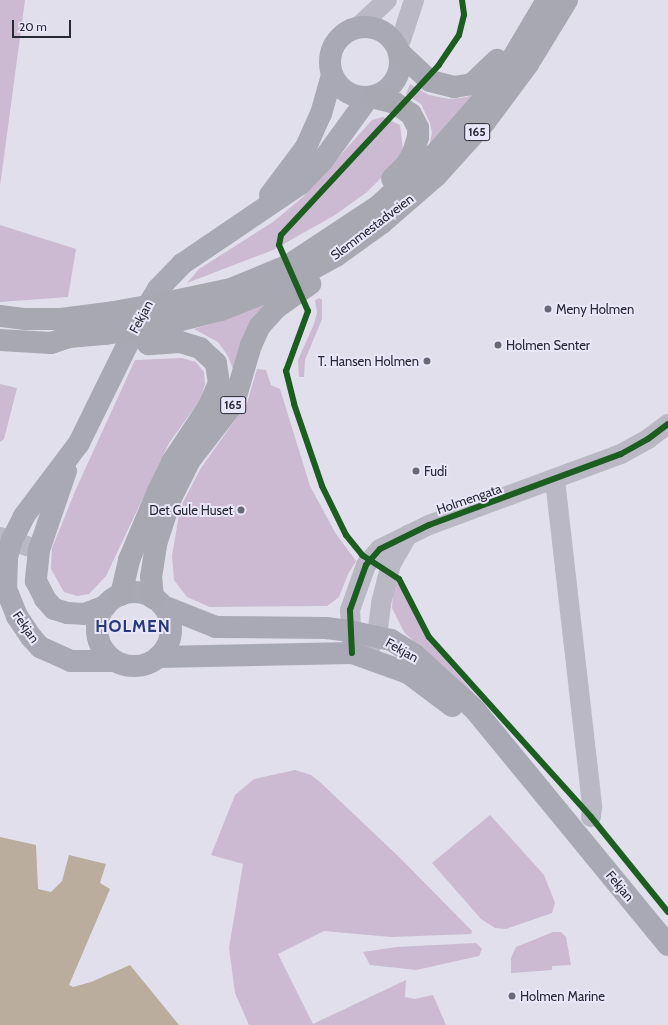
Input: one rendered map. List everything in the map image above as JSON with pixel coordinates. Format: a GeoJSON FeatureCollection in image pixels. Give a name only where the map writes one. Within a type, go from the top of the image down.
{"type":"FeatureCollection","features":[{"type":"Feature","properties":{"kind":"main road","name":"Slemmestadveien"},"geometry":{"type":"LineString","coordinates":[[0,316],[26,320],[61,319],[114,312],[231,289],[289,265],[378,206],[436,153],[480,103],[522,42],[547,0]]}},
{"type":"Feature","properties":{"kind":"main road","name":"Slemmestadveien"},"geometry":{"type":"LineString","coordinates":[[0,340],[51,343],[69,337],[102,340],[153,335],[277,288],[336,256],[409,201],[459,153],[504,98],[567,0]]}},
{"type":"Feature","properties":{"kind":"main road"},"geometry":{"type":"LineString","coordinates":[[357,28],[374,28],[388,36],[399,51],[400,72],[389,88],[370,98],[353,96],[340,88],[332,75],[330,58],[334,46],[342,36],[357,28]]}},
{"type":"Feature","properties":{"kind":"main road","name":"165"},"geometry":{"type":"LineString","coordinates":[[399,51],[430,81],[444,86],[466,87],[479,79],[500,57],[522,42]]}},
{"type":"Feature","properties":{"kind":"main road","name":"Fekjan"},"geometry":{"type":"LineString","coordinates":[[253,215],[306,147],[321,114],[332,75]]}},
{"type":"Feature","properties":{"kind":"main road","name":"165"},"geometry":{"type":"LineString","coordinates":[[211,292],[229,280],[280,258],[311,240],[379,192],[407,164],[418,137],[416,122],[411,114],[395,103],[370,98]]}},
{"type":"Feature","properties":{"kind":"main road","name":"Fekjan"},"geometry":{"type":"LineString","coordinates":[[113,600],[84,614],[67,613],[54,608],[45,599],[36,582],[39,550],[71,455],[140,319],[158,289],[182,264],[300,184],[323,160],[370,98]]}},
{"type":"Feature","properties":{"kind":"main road","name":"165"},"geometry":{"type":"LineString","coordinates":[[158,602],[151,577],[156,544],[171,498],[190,460],[234,403],[256,333],[276,308],[328,273],[359,240]]}},
{"type":"Feature","properties":{"kind":"main road","name":"165"},"geometry":{"type":"LineString","coordinates":[[113,600],[158,491],[172,462],[209,406],[219,383],[216,363],[200,348],[153,335]]}},
{"type":"Feature","properties":{"kind":"main road","name":"Fekjan"},"geometry":{"type":"LineString","coordinates":[[71,455],[6,539],[6,589],[17,616],[31,637],[40,647],[70,661],[114,661]]}},
{"type":"Feature","properties":{"kind":"main road"},"geometry":{"type":"LineString","coordinates":[[143,594],[158,602],[168,616],[170,633],[165,649],[158,657],[137,666],[114,661],[106,653],[99,642],[97,629],[99,616],[113,600],[143,594]]}},
{"type":"Feature","properties":{"kind":"main road","name":"Fekjan"},"geometry":{"type":"LineString","coordinates":[[158,602],[216,627],[326,628],[350,631],[391,640],[436,671],[475,710],[527,771],[668,945]]}},
{"type":"Feature","properties":{"kind":"main road","name":"Fekjan"},"geometry":{"type":"LineString","coordinates":[[158,657],[358,655],[408,673],[428,686],[527,771]]}},
{"type":"Feature","properties":{"kind":"street"},"geometry":{"type":"LineString","coordinates":[[357,28],[387,0]]}},
{"type":"Feature","properties":{"kind":"street"},"geometry":{"type":"LineString","coordinates":[[399,51],[414,0]]}},
{"type":"Feature","properties":{"kind":"street","name":"Holmengata"},"geometry":{"type":"LineString","coordinates":[[358,655],[350,631],[350,610],[366,565],[380,548],[408,534],[621,454],[648,439],[668,424]]}},
{"type":"Feature","properties":{"kind":"street"},"geometry":{"type":"LineString","coordinates":[[555,480],[592,807],[591,817]]}},
{"type":"Feature","properties":{"kind":"street"},"geometry":{"type":"LineString","coordinates":[[358,655],[377,637],[381,603],[391,564],[408,534]]}},
{"type":"Feature","properties":{"kind":"street"},"geometry":{"type":"LineString","coordinates":[[6,539],[39,550]]}},
{"type":"Feature","properties":{"kind":"shaded area"},"geometry":{"type":"Polygon","coordinates":[[[0,0],[25,0],[0,186],[0,0]]]}},
{"type":"Feature","properties":{"kind":"shaded area"},"geometry":{"type":"Polygon","coordinates":[[[410,84],[429,95],[449,99],[467,97],[476,92],[429,146],[432,133],[430,123],[421,104],[406,94],[410,84]]]}},
{"type":"Feature","properties":{"kind":"shaded area"},"geometry":{"type":"Polygon","coordinates":[[[383,117],[400,125],[403,150],[396,163],[367,192],[335,215],[273,250],[187,283],[199,269],[273,222],[303,197],[372,120],[383,117]]]}},
{"type":"Feature","properties":{"kind":"shaded area"},"geometry":{"type":"Polygon","coordinates":[[[0,225],[76,249],[68,297],[0,302],[0,225]]]}},
{"type":"Feature","properties":{"kind":"shaded area"},"geometry":{"type":"Polygon","coordinates":[[[319,298],[322,300],[322,319],[305,360],[304,377],[299,377],[298,360],[314,324],[317,313],[315,300],[319,298]]]}},
{"type":"Feature","properties":{"kind":"shaded area"},"geometry":{"type":"Polygon","coordinates":[[[264,305],[233,369],[228,356],[218,342],[194,329],[264,305]]]}},
{"type":"Feature","properties":{"kind":"shaded area"},"geometry":{"type":"Polygon","coordinates":[[[182,358],[196,362],[204,372],[205,384],[200,400],[169,443],[106,576],[89,594],[77,596],[64,592],[51,569],[52,548],[76,489],[135,360],[182,358]]]}},
{"type":"Feature","properties":{"kind":"shaded area"},"geometry":{"type":"Polygon","coordinates":[[[257,369],[266,370],[271,385],[280,389],[310,486],[336,534],[356,561],[348,574],[339,597],[327,606],[210,607],[187,597],[174,580],[172,556],[180,508],[201,468],[247,403],[257,369]]]}},
{"type":"Feature","properties":{"kind":"shaded area"},"geometry":{"type":"Polygon","coordinates":[[[0,384],[17,388],[4,439],[0,442],[0,384]]]}},
{"type":"Feature","properties":{"kind":"shaded area"},"geometry":{"type":"Polygon","coordinates":[[[394,580],[400,586],[428,640],[511,736],[404,632],[392,608],[394,580]]]}},
{"type":"Feature","properties":{"kind":"shaded area"},"geometry":{"type":"Polygon","coordinates":[[[295,770],[311,775],[321,783],[399,857],[472,931],[471,934],[391,937],[324,931],[278,954],[313,1024],[406,980],[405,997],[415,999],[433,995],[446,1025],[249,1025],[235,993],[229,948],[243,864],[211,855],[235,795],[254,779],[295,770]]]}},
{"type":"Feature","properties":{"kind":"shaded area"},"geometry":{"type":"Polygon","coordinates":[[[490,815],[544,875],[555,903],[552,913],[506,929],[495,928],[481,919],[432,863],[490,815]]]}},
{"type":"Feature","properties":{"kind":"shaded area"},"geometry":{"type":"Polygon","coordinates":[[[0,837],[36,845],[38,889],[51,892],[62,881],[69,855],[106,864],[100,883],[110,889],[69,985],[73,987],[91,982],[130,965],[179,1025],[0,1025],[0,837]]]}},
{"type":"Feature","properties":{"kind":"shaded area"},"geometry":{"type":"Polygon","coordinates":[[[553,932],[561,932],[566,937],[571,965],[552,966],[552,970],[511,973],[511,958],[516,947],[553,932]]]}},
{"type":"Feature","properties":{"kind":"shaded area"},"geometry":{"type":"Polygon","coordinates":[[[476,943],[482,949],[479,956],[416,970],[370,965],[363,952],[396,947],[476,943]]]}},
{"type":"Feature","properties":{"kind":"cycle path"},"geometry":{"type":"LineString","coordinates":[[462,0],[464,15],[459,35],[439,65],[281,235],[279,245],[308,311],[286,371],[294,404],[322,486],[346,535],[362,555],[399,579],[429,637],[591,817],[668,912]]}},
{"type":"Feature","properties":{"kind":"cycle path"},"geometry":{"type":"LineString","coordinates":[[352,653],[350,610],[366,565],[380,549],[429,525],[621,454],[648,439],[668,424]]}},
{"type":"Feature","properties":{"kind":"place","name":"Meny Holmen"},"geometry":{"type":"Point","coordinates":[548,309]}},
{"type":"Feature","properties":{"kind":"place","name":"Holmen Senter"},"geometry":{"type":"Point","coordinates":[498,345]}},
{"type":"Feature","properties":{"kind":"place","name":"T. Hansen Holmen"},"geometry":{"type":"Point","coordinates":[427,361]}},
{"type":"Feature","properties":{"kind":"place","name":"Fudi"},"geometry":{"type":"Point","coordinates":[416,471]}},
{"type":"Feature","properties":{"kind":"place","name":"Det Gule Huset"},"geometry":{"type":"Point","coordinates":[241,510]}},
{"type":"Feature","properties":{"kind":"place","name":"Holmen Marine"},"geometry":{"type":"Point","coordinates":[512,996]}},
{"type":"Feature","properties":{"kind":"district","name":"HOLMEN"},"geometry":{"type":"Point","coordinates":[133,627]}}]}
